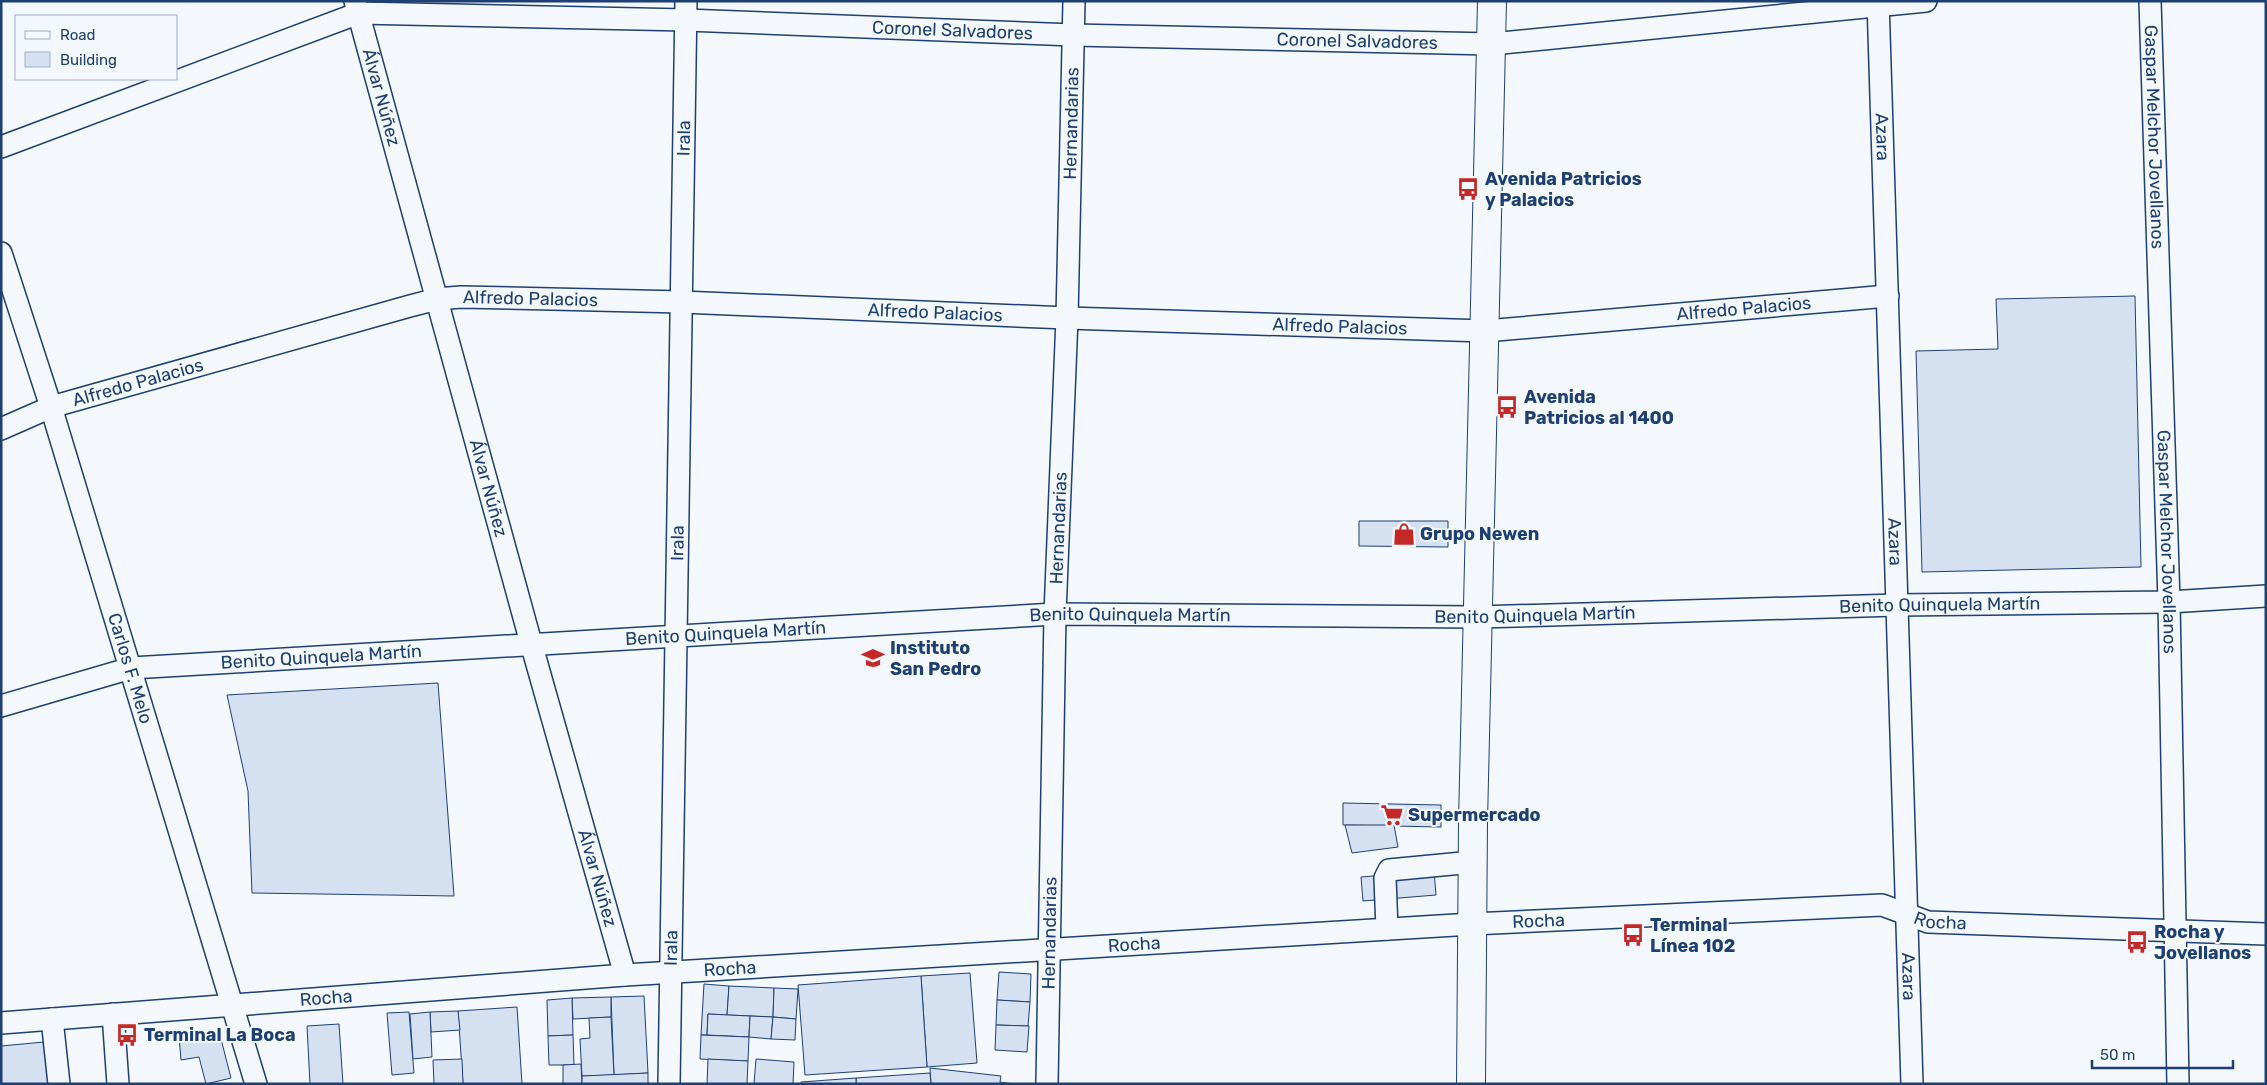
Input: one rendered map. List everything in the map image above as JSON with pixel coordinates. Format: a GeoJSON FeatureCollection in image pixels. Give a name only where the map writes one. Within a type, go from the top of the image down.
{"type":"FeatureCollection","features":[{"type":"Feature","properties":{"kind":"main road"},"geometry":{"type":"LineString","coordinates":[[1471,1084],[1473,862],[1492,1]]}},
{"type":"Feature","properties":{"kind":"street","name":"Hernandarias"},"geometry":{"type":"LineString","coordinates":[[1047,1084],[1055,614],[1067,318],[1074,1]]}},
{"type":"Feature","properties":{"kind":"street","name":"Coronel Salvadores"},"geometry":{"type":"LineString","coordinates":[[178,77],[357,7],[686,11],[1073,35],[1492,44],[1878,4],[1926,1]]}},
{"type":"Feature","properties":{"kind":"street","name":"Gaspar Melchor Jovellanos"},"geometry":{"type":"LineString","coordinates":[[2150,1],[2169,602],[2178,1084]]}},
{"type":"Feature","properties":{"kind":"street","name":"Azara"},"geometry":{"type":"LineString","coordinates":[[1878,4],[1912,1084]]}},
{"type":"Feature","properties":{"kind":"street","name":"Álvar Núñez"},"geometry":{"type":"LineString","coordinates":[[357,7],[531,644],[624,975]]}},
{"type":"Feature","properties":{"kind":"street","name":"Irala"},"geometry":{"type":"LineString","coordinates":[[669,1084],[686,11]]}},
{"type":"Feature","properties":{"kind":"street","name":"Coronel Salvadores"},"geometry":{"type":"LineString","coordinates":[[1,146],[170,80]]}},
{"type":"Feature","properties":{"kind":"street","name":"Carlos F. Melo"},"geometry":{"type":"LineString","coordinates":[[1,253],[51,407],[256,1084]]}},
{"type":"Feature","properties":{"kind":"street","name":"Alfredo Palacios"},"geometry":{"type":"LineString","coordinates":[[1,428],[51,407],[437,299],[477,296],[682,302],[1067,318],[1485,331],[1888,296]]}},
{"type":"Feature","properties":{"kind":"street","name":"Benito Quinquela Martín"},"geometry":{"type":"LineString","coordinates":[[1,706],[131,668],[1055,614],[1478,617],[1897,605],[2169,602],[2266,596]]}},
{"type":"Feature","properties":{"kind":"street"},"geometry":{"type":"LineString","coordinates":[[1386,930],[1385,878],[1389,870],[1473,862]]}},
{"type":"Feature","properties":{"kind":"street","name":"Rocha"},"geometry":{"type":"LineString","coordinates":[[1,1023],[624,975],[1472,924],[1882,904],[1928,922],[2266,934]]}},
{"type":"Feature","properties":{"kind":"street"},"geometry":{"type":"LineString","coordinates":[[113,1014],[118,1084]]}},
{"type":"Feature","properties":{"kind":"street"},"geometry":{"type":"LineString","coordinates":[[52,1019],[59,1084]]}},
{"type":"Feature","properties":{"kind":"building"},"geometry":{"type":"Polygon","coordinates":[[[2135,296],[2141,567],[1922,572],[1916,351],[1998,349],[1996,299],[2135,296]]]}},
{"type":"Feature","properties":{"kind":"building","name":"Grupo Newen"},"geometry":{"type":"Polygon","coordinates":[[[1359,521],[1448,521],[1448,547],[1359,546],[1359,521]]]}},
{"type":"Feature","properties":{"kind":"building"},"geometry":{"type":"Polygon","coordinates":[[[438,683],[454,896],[252,893],[248,791],[227,695],[438,683]]]}},
{"type":"Feature","properties":{"kind":"building","name":"Supermercado"},"geometry":{"type":"Polygon","coordinates":[[[1343,803],[1441,805],[1441,827],[1343,825],[1343,803]]]}},
{"type":"Feature","properties":{"kind":"building"},"geometry":{"type":"Polygon","coordinates":[[[1345,825],[1394,825],[1398,847],[1352,853],[1345,825]]]}},
{"type":"Feature","properties":{"kind":"building"},"geometry":{"type":"Polygon","coordinates":[[[1434,871],[1436,895],[1363,901],[1361,877],[1434,871]]]}},
{"type":"Feature","properties":{"kind":"building"},"geometry":{"type":"Polygon","coordinates":[[[999,972],[1031,974],[1030,1002],[997,1000],[999,972]]]}},
{"type":"Feature","properties":{"kind":"building"},"geometry":{"type":"Polygon","coordinates":[[[970,973],[977,1063],[927,1067],[921,976],[970,973]]]}},
{"type":"Feature","properties":{"kind":"building"},"geometry":{"type":"Polygon","coordinates":[[[921,976],[927,1067],[805,1075],[798,985],[921,976]]]}},
{"type":"Feature","properties":{"kind":"building"},"geometry":{"type":"Polygon","coordinates":[[[704,984],[729,986],[727,1015],[708,1014],[707,1035],[701,1035],[704,984]]]}},
{"type":"Feature","properties":{"kind":"building"},"geometry":{"type":"Polygon","coordinates":[[[729,986],[774,988],[773,1017],[727,1015],[729,986]]]}},
{"type":"Feature","properties":{"kind":"building"},"geometry":{"type":"Polygon","coordinates":[[[774,988],[798,989],[796,1019],[773,1017],[774,988]]]}},
{"type":"Feature","properties":{"kind":"building"},"geometry":{"type":"Polygon","coordinates":[[[644,996],[648,1073],[614,1075],[611,997],[644,996]]]}},
{"type":"Feature","properties":{"kind":"building"},"geometry":{"type":"Polygon","coordinates":[[[611,997],[611,1017],[573,1019],[572,998],[611,997]]]}},
{"type":"Feature","properties":{"kind":"building"},"geometry":{"type":"Polygon","coordinates":[[[572,998],[573,1035],[548,1036],[547,1000],[572,998]]]}},
{"type":"Feature","properties":{"kind":"building"},"geometry":{"type":"Polygon","coordinates":[[[997,1000],[1030,1002],[1028,1026],[996,1025],[997,1000]]]}},
{"type":"Feature","properties":{"kind":"building"},"geometry":{"type":"Polygon","coordinates":[[[517,1007],[522,1084],[463,1084],[458,1011],[517,1007]]]}},
{"type":"Feature","properties":{"kind":"building"},"geometry":{"type":"Polygon","coordinates":[[[458,1011],[460,1030],[431,1032],[430,1012],[458,1011]]]}},
{"type":"Feature","properties":{"kind":"building"},"geometry":{"type":"Polygon","coordinates":[[[409,1012],[414,1073],[392,1075],[387,1013],[409,1012]]]}},
{"type":"Feature","properties":{"kind":"building"},"geometry":{"type":"Polygon","coordinates":[[[430,1012],[432,1057],[413,1059],[410,1014],[430,1012]]]}},
{"type":"Feature","properties":{"kind":"building"},"geometry":{"type":"Polygon","coordinates":[[[708,1014],[750,1016],[749,1037],[707,1035],[708,1014]]]}},
{"type":"Feature","properties":{"kind":"building"},"geometry":{"type":"Polygon","coordinates":[[[750,1016],[773,1017],[771,1039],[749,1037],[750,1016]]]}},
{"type":"Feature","properties":{"kind":"building"},"geometry":{"type":"Polygon","coordinates":[[[611,1017],[614,1075],[582,1076],[580,1039],[590,1038],[589,1018],[611,1017]]]}},
{"type":"Feature","properties":{"kind":"building"},"geometry":{"type":"Polygon","coordinates":[[[773,1017],[796,1019],[795,1040],[771,1039],[773,1017]]]}},
{"type":"Feature","properties":{"kind":"building"},"geometry":{"type":"Polygon","coordinates":[[[339,1024],[343,1084],[310,1084],[307,1026],[339,1024]]]}},
{"type":"Feature","properties":{"kind":"building"},"geometry":{"type":"Polygon","coordinates":[[[996,1025],[1029,1026],[1027,1052],[995,1050],[996,1025]]]}},
{"type":"Feature","properties":{"kind":"building"},"geometry":{"type":"Polygon","coordinates":[[[201,1031],[210,1032],[221,1039],[231,1078],[206,1084],[199,1057],[181,1060],[179,1036],[201,1031]]]}},
{"type":"Feature","properties":{"kind":"building"},"geometry":{"type":"Polygon","coordinates":[[[573,1035],[574,1065],[549,1065],[548,1036],[573,1035]]]}},
{"type":"Feature","properties":{"kind":"building"},"geometry":{"type":"Polygon","coordinates":[[[701,1035],[749,1037],[748,1061],[700,1059],[701,1035]]]}},
{"type":"Feature","properties":{"kind":"building"},"geometry":{"type":"Polygon","coordinates":[[[44,1042],[48,1084],[1,1084],[1,1046],[44,1042]]]}},
{"type":"Feature","properties":{"kind":"building"},"geometry":{"type":"Polygon","coordinates":[[[462,1059],[463,1084],[434,1084],[433,1060],[462,1059]]]}},
{"type":"Feature","properties":{"kind":"building"},"geometry":{"type":"Polygon","coordinates":[[[708,1059],[748,1061],[747,1084],[707,1084],[708,1059]]]}},
{"type":"Feature","properties":{"kind":"building"},"geometry":{"type":"Polygon","coordinates":[[[756,1059],[794,1062],[793,1084],[754,1084],[756,1059]]]}},
{"type":"Feature","properties":{"kind":"building"},"geometry":{"type":"Polygon","coordinates":[[[581,1064],[582,1084],[563,1084],[563,1065],[581,1064]]]}},
{"type":"Feature","properties":{"kind":"building"},"geometry":{"type":"Polygon","coordinates":[[[930,1068],[1001,1076],[1000,1082],[1014,1084],[931,1084],[930,1068]]]}},
{"type":"Feature","properties":{"kind":"building"},"geometry":{"type":"Polygon","coordinates":[[[648,1073],[648,1084],[582,1084],[582,1076],[648,1073]]]}},
{"type":"Feature","properties":{"kind":"building"},"geometry":{"type":"Polygon","coordinates":[[[930,1073],[931,1084],[856,1084],[856,1078],[930,1073]]]}},
{"type":"Feature","properties":{"kind":"building"},"geometry":{"type":"Polygon","coordinates":[[[856,1078],[856,1084],[801,1084],[801,1082],[856,1078]]]}},
{"type":"Feature","properties":{"kind":"place","name":"Avenida Patricios y Palacios"},"geometry":{"type":"Point","coordinates":[1468,189]}},
{"type":"Feature","properties":{"kind":"place","name":"Avenida Patricios al 1400"},"geometry":{"type":"Point","coordinates":[1507,407]}},
{"type":"Feature","properties":{"kind":"place","name":"Grupo Newen"},"geometry":{"type":"Point","coordinates":[1404,534]}},
{"type":"Feature","properties":{"kind":"place","name":"Instituto San Pedro"},"geometry":{"type":"Point","coordinates":[873,658]}},
{"type":"Feature","properties":{"kind":"place","name":"Supermercado"},"geometry":{"type":"Point","coordinates":[1392,815]}},
{"type":"Feature","properties":{"kind":"place","name":"Terminal Línea 102"},"geometry":{"type":"Point","coordinates":[1633,935]}},
{"type":"Feature","properties":{"kind":"place","name":"Rocha y Jovellanos"},"geometry":{"type":"Point","coordinates":[2137,942]}},
{"type":"Feature","properties":{"kind":"place","name":"Terminal La Boca"},"geometry":{"type":"Point","coordinates":[127,1035]}}]}
